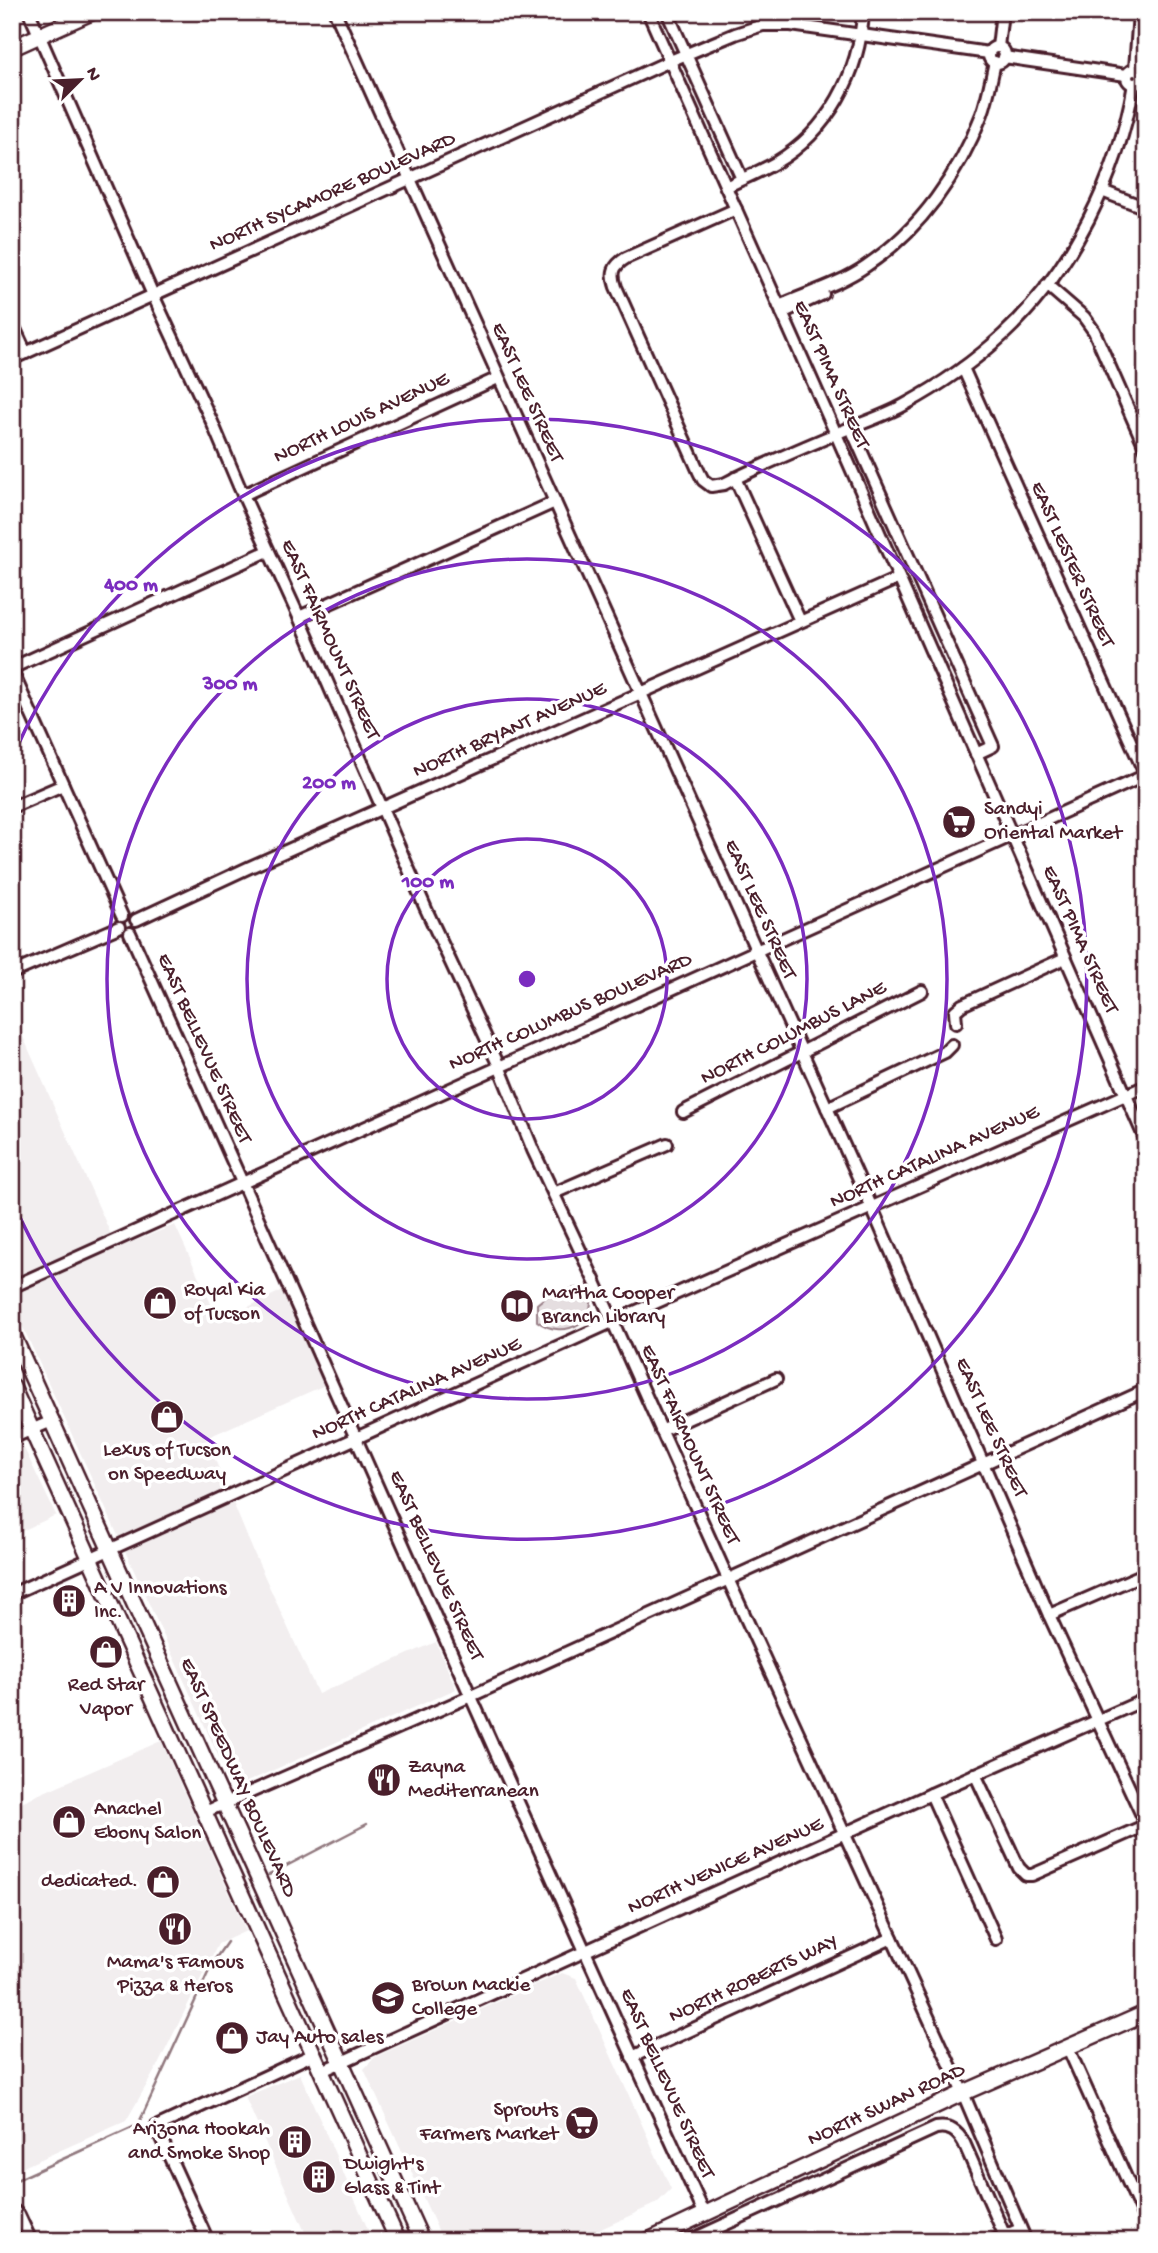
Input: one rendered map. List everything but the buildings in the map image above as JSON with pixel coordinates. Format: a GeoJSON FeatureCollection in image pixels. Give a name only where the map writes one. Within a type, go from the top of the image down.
{"type":"FeatureCollection","features":[{"type":"Feature","properties":{"kind":"main road"},"geometry":{"type":"LineString","coordinates":[[12,48],[92,12]]}},
{"type":"Feature","properties":{"kind":"main road","name":"EAST SPEEDWAY BOULEVARD"},"geometry":{"type":"LineString","coordinates":[[12,1333],[422,2241]]}},
{"type":"Feature","properties":{"kind":"main road","name":"EAST SPEEDWAY BOULEVARD"},"geometry":{"type":"LineString","coordinates":[[12,1385],[398,2241]]}},
{"type":"Feature","properties":{"kind":"main road","name":"NORTH SWAN ROAD"},"geometry":{"type":"LineString","coordinates":[[647,2241],[963,2093],[1146,2013]]}},
{"type":"Feature","properties":{"kind":"street","name":"EAST FAIRMOUNT STREET"},"geometry":{"type":"LineString","coordinates":[[29,12],[299,617],[382,810],[727,1579],[963,2093],[1026,2241]]}},
{"type":"Feature","properties":{"kind":"street","name":"EAST LEE STREET"},"geometry":{"type":"LineString","coordinates":[[335,12],[872,1208],[1049,1615],[1146,1825]]}},
{"type":"Feature","properties":{"kind":"street","name":"EAST PIMA STREET"},"geometry":{"type":"LineString","coordinates":[[648,12],[1146,1141]]}},
{"type":"Feature","properties":{"kind":"street"},"geometry":{"type":"LineString","coordinates":[[667,12],[742,179]]}},
{"type":"Feature","properties":{"kind":"street"},"geometry":{"type":"LineString","coordinates":[[726,187],[776,163],[803,143],[833,107],[853,70],[862,36],[863,12]]}},
{"type":"Feature","properties":{"kind":"street"},"geometry":{"type":"LineString","coordinates":[[780,310],[866,266],[897,242],[945,186],[965,154],[983,112],[997,55],[1002,12]]}},
{"type":"Feature","properties":{"kind":"street"},"geometry":{"type":"LineString","coordinates":[[736,209],[626,258],[616,266],[613,273],[616,287],[699,472],[709,485],[717,486],[903,405],[963,368],[1004,334],[1047,285],[1074,244],[1102,191],[1126,124],[1136,77],[1139,12]]}},
{"type":"Feature","properties":{"kind":"street","name":"NORTH SYCAMORE BOULEVARD"},"geometry":{"type":"LineString","coordinates":[[12,359],[670,61],[763,25],[790,25],[1136,77]]}},
{"type":"Feature","properties":{"kind":"street"},"geometry":{"type":"LineString","coordinates":[[1102,191],[1146,208]]}},
{"type":"Feature","properties":{"kind":"street"},"geometry":{"type":"LineString","coordinates":[[1047,285],[1084,317],[1094,331],[1146,449]]}},
{"type":"Feature","properties":{"kind":"street"},"geometry":{"type":"LineString","coordinates":[[12,323],[26,353]]}},
{"type":"Feature","properties":{"kind":"street","name":"EAST LESTER STREET"},"geometry":{"type":"LineString","coordinates":[[963,368],[1145,775]]}},
{"type":"Feature","properties":{"kind":"street","name":"NORTH LOUIS AVENUE"},"geometry":{"type":"LineString","coordinates":[[243,495],[498,378]]}},
{"type":"Feature","properties":{"kind":"street","name":"EAST PIMA STREET"},"geometry":{"type":"LineString","coordinates":[[851,428],[993,746],[976,754]]}},
{"type":"Feature","properties":{"kind":"street"},"geometry":{"type":"LineString","coordinates":[[735,478],[800,621]]}},
{"type":"Feature","properties":{"kind":"street"},"geometry":{"type":"LineString","coordinates":[[299,617],[555,502]]}},
{"type":"Feature","properties":{"kind":"street"},"geometry":{"type":"LineString","coordinates":[[122,916],[12,669],[268,551]]}},
{"type":"Feature","properties":{"kind":"street","name":"NORTH BRYANT AVENUE"},"geometry":{"type":"LineString","coordinates":[[136,920],[899,578]]}},
{"type":"Feature","properties":{"kind":"street","name":"NORTH COLUMBUS BOULEVARD"},"geometry":{"type":"LineString","coordinates":[[12,1287],[1145,775]]}},
{"type":"Feature","properties":{"kind":"street"},"geometry":{"type":"LineString","coordinates":[[12,807],[63,785]]}},
{"type":"Feature","properties":{"kind":"street"},"geometry":{"type":"LineString","coordinates":[[119,928],[130,933],[136,928],[136,920],[130,915],[122,916]]}},
{"type":"Feature","properties":{"kind":"street"},"geometry":{"type":"LineString","coordinates":[[119,928],[122,916]]}},
{"type":"Feature","properties":{"kind":"street"},"geometry":{"type":"LineString","coordinates":[[12,972],[119,928]]}},
{"type":"Feature","properties":{"kind":"street","name":"EAST BELLEVUE STREET"},"geometry":{"type":"LineString","coordinates":[[130,933],[705,2215]]}},
{"type":"Feature","properties":{"kind":"street"},"geometry":{"type":"LineString","coordinates":[[957,1023],[956,1011],[962,1005],[1065,958]]}},
{"type":"Feature","properties":{"kind":"street","name":"NORTH COLUMBUS LANE"},"geometry":{"type":"LineString","coordinates":[[683,1112],[922,991]]}},
{"type":"Feature","properties":{"kind":"street"},"geometry":{"type":"LineString","coordinates":[[827,1108],[945,1052],[952,1045]]}},
{"type":"Feature","properties":{"kind":"street","name":"NORTH CATALINA AVENUE"},"geometry":{"type":"LineString","coordinates":[[12,1594],[612,1322],[1146,1086]]}},
{"type":"Feature","properties":{"kind":"street"},"geometry":{"type":"LineString","coordinates":[[554,1193],[667,1144]]}},
{"type":"Feature","properties":{"kind":"street"},"geometry":{"type":"LineString","coordinates":[[661,1431],[776,1379]]}},
{"type":"Feature","properties":{"kind":"street"},"geometry":{"type":"LineString","coordinates":[[205,1812],[471,1696],[1146,1390]]}},
{"type":"Feature","properties":{"kind":"street"},"geometry":{"type":"LineString","coordinates":[[12,1438],[52,1421]]}},
{"type":"Feature","properties":{"kind":"street"},"geometry":{"type":"LineString","coordinates":[[1049,1615],[1146,1573]]}},
{"type":"Feature","properties":{"kind":"street","name":"NORTH VENICE AVENUE"},"geometry":{"type":"LineString","coordinates":[[322,2071],[1146,1699]]}},
{"type":"Feature","properties":{"kind":"street"},"geometry":{"type":"LineString","coordinates":[[975,1774],[1019,1868],[1026,1875],[1032,1875],[1146,1825]]}},
{"type":"Feature","properties":{"kind":"street"},"geometry":{"type":"LineString","coordinates":[[931,1794],[996,1939]]}},
{"type":"Feature","properties":{"kind":"street","name":"NORTH ROBERTS WAY"},"geometry":{"type":"LineString","coordinates":[[632,2057],[892,1938]]}},
{"type":"Feature","properties":{"kind":"street"},"geometry":{"type":"LineString","coordinates":[[1068,2048],[1146,2222]]}},
{"type":"Feature","properties":{"kind":"street"},"geometry":{"type":"LineString","coordinates":[[208,2241],[156,2127],[314,2054]]}},
{"type":"Feature","properties":{"kind":"street","name":"NORTH SWAN ROAD"},"geometry":{"type":"LineString","coordinates":[[689,2241],[936,2128],[946,2127],[955,2130],[964,2143],[1005,2238]]}},
{"type":"Feature","properties":{"kind":"street"},"geometry":{"type":"LineString","coordinates":[[15,2214],[31,2241]]}},
{"type":"Feature","properties":{"kind":"street"},"geometry":{"type":"LineString","coordinates":[[992,2241],[1005,2238],[1020,2229]]}},
{"type":"Feature","properties":{"kind":"shaded area"},"geometry":{"type":"Polygon","coordinates":[[[12,1012],[117,1248],[175,1225],[219,1321],[283,1290],[325,1385],[206,1438],[254,1553],[318,1694],[436,1642],[456,1689],[233,1788],[12,1303],[12,1012]]]}},
{"type":"Feature","properties":{"kind":"shaded area"},"geometry":{"type":"Polygon","coordinates":[[[587,1286],[591,1298],[590,1309],[579,1324],[559,1329],[537,1321],[537,1304],[548,1293],[587,1286]]]}},
{"type":"Feature","properties":{"kind":"shaded area"},"geometry":{"type":"Polygon","coordinates":[[[12,1423],[56,1515],[22,1531],[12,1514],[12,1423]]]}},
{"type":"Feature","properties":{"kind":"shaded area"},"geometry":{"type":"Polygon","coordinates":[[[161,1741],[246,1931],[218,1944],[158,2065],[126,2121],[12,2172],[12,1806],[161,1741]]]}},
{"type":"Feature","properties":{"kind":"shaded area"},"geometry":{"type":"Polygon","coordinates":[[[562,1973],[576,1978],[671,2189],[657,2203],[575,2241],[443,2241],[364,2069],[375,2057],[562,1973]]]}},
{"type":"Feature","properties":{"kind":"shaded area"},"geometry":{"type":"Polygon","coordinates":[[[300,2074],[373,2241],[309,2241],[245,2097],[300,2074]]]}},
{"type":"Feature","properties":{"kind":"waterway"},"geometry":{"type":"LineString","coordinates":[[269,1875],[367,1824]]}},
{"type":"Feature","properties":{"kind":"waterway"},"geometry":{"type":"LineString","coordinates":[[12,2182],[138,2125],[213,1962],[227,1942]]}},
{"type":"Feature","properties":{"kind":"place","name":"Sandyi Oriental Market"},"geometry":{"type":"Point","coordinates":[959,822]}},
{"type":"Feature","properties":{"kind":"place","name":"Royal Kia of Tucson"},"geometry":{"type":"Point","coordinates":[160,1303]}},
{"type":"Feature","properties":{"kind":"place","name":"Martha Cooper Branch Library"},"geometry":{"type":"Point","coordinates":[517,1306]}},
{"type":"Feature","properties":{"kind":"place","name":"Lexus of Tucson on Speedway"},"geometry":{"type":"Point","coordinates":[167,1417]}},
{"type":"Feature","properties":{"kind":"place","name":"A V Innovations Inc."},"geometry":{"type":"Point","coordinates":[69,1601]}},
{"type":"Feature","properties":{"kind":"place","name":"Red Star Vapor"},"geometry":{"type":"Point","coordinates":[106,1652]}},
{"type":"Feature","properties":{"kind":"place","name":"Zayna Mediterranean"},"geometry":{"type":"Point","coordinates":[384,1780]}},
{"type":"Feature","properties":{"kind":"place","name":"Anachel Ebony Salon"},"geometry":{"type":"Point","coordinates":[69,1822]}},
{"type":"Feature","properties":{"kind":"place","name":"dedicated."},"geometry":{"type":"Point","coordinates":[163,1882]}},
{"type":"Feature","properties":{"kind":"place","name":"Mama's Famous Pizza & Heros"},"geometry":{"type":"Point","coordinates":[175,1929]}},
{"type":"Feature","properties":{"kind":"place","name":"Brown Mackie College"},"geometry":{"type":"Point","coordinates":[388,1998]}},
{"type":"Feature","properties":{"kind":"place","name":"Jay Auto sales"},"geometry":{"type":"Point","coordinates":[232,2038]}},
{"type":"Feature","properties":{"kind":"place","name":"Sprouts Farmers Market"},"geometry":{"type":"Point","coordinates":[582,2123]}},
{"type":"Feature","properties":{"kind":"place","name":"Arizona Hookah and Smoke Shop"},"geometry":{"type":"Point","coordinates":[295,2142]}},
{"type":"Feature","properties":{"kind":"place","name":"Dwight's Glass & Tint"},"geometry":{"type":"Point","coordinates":[319,2177]}}]}
